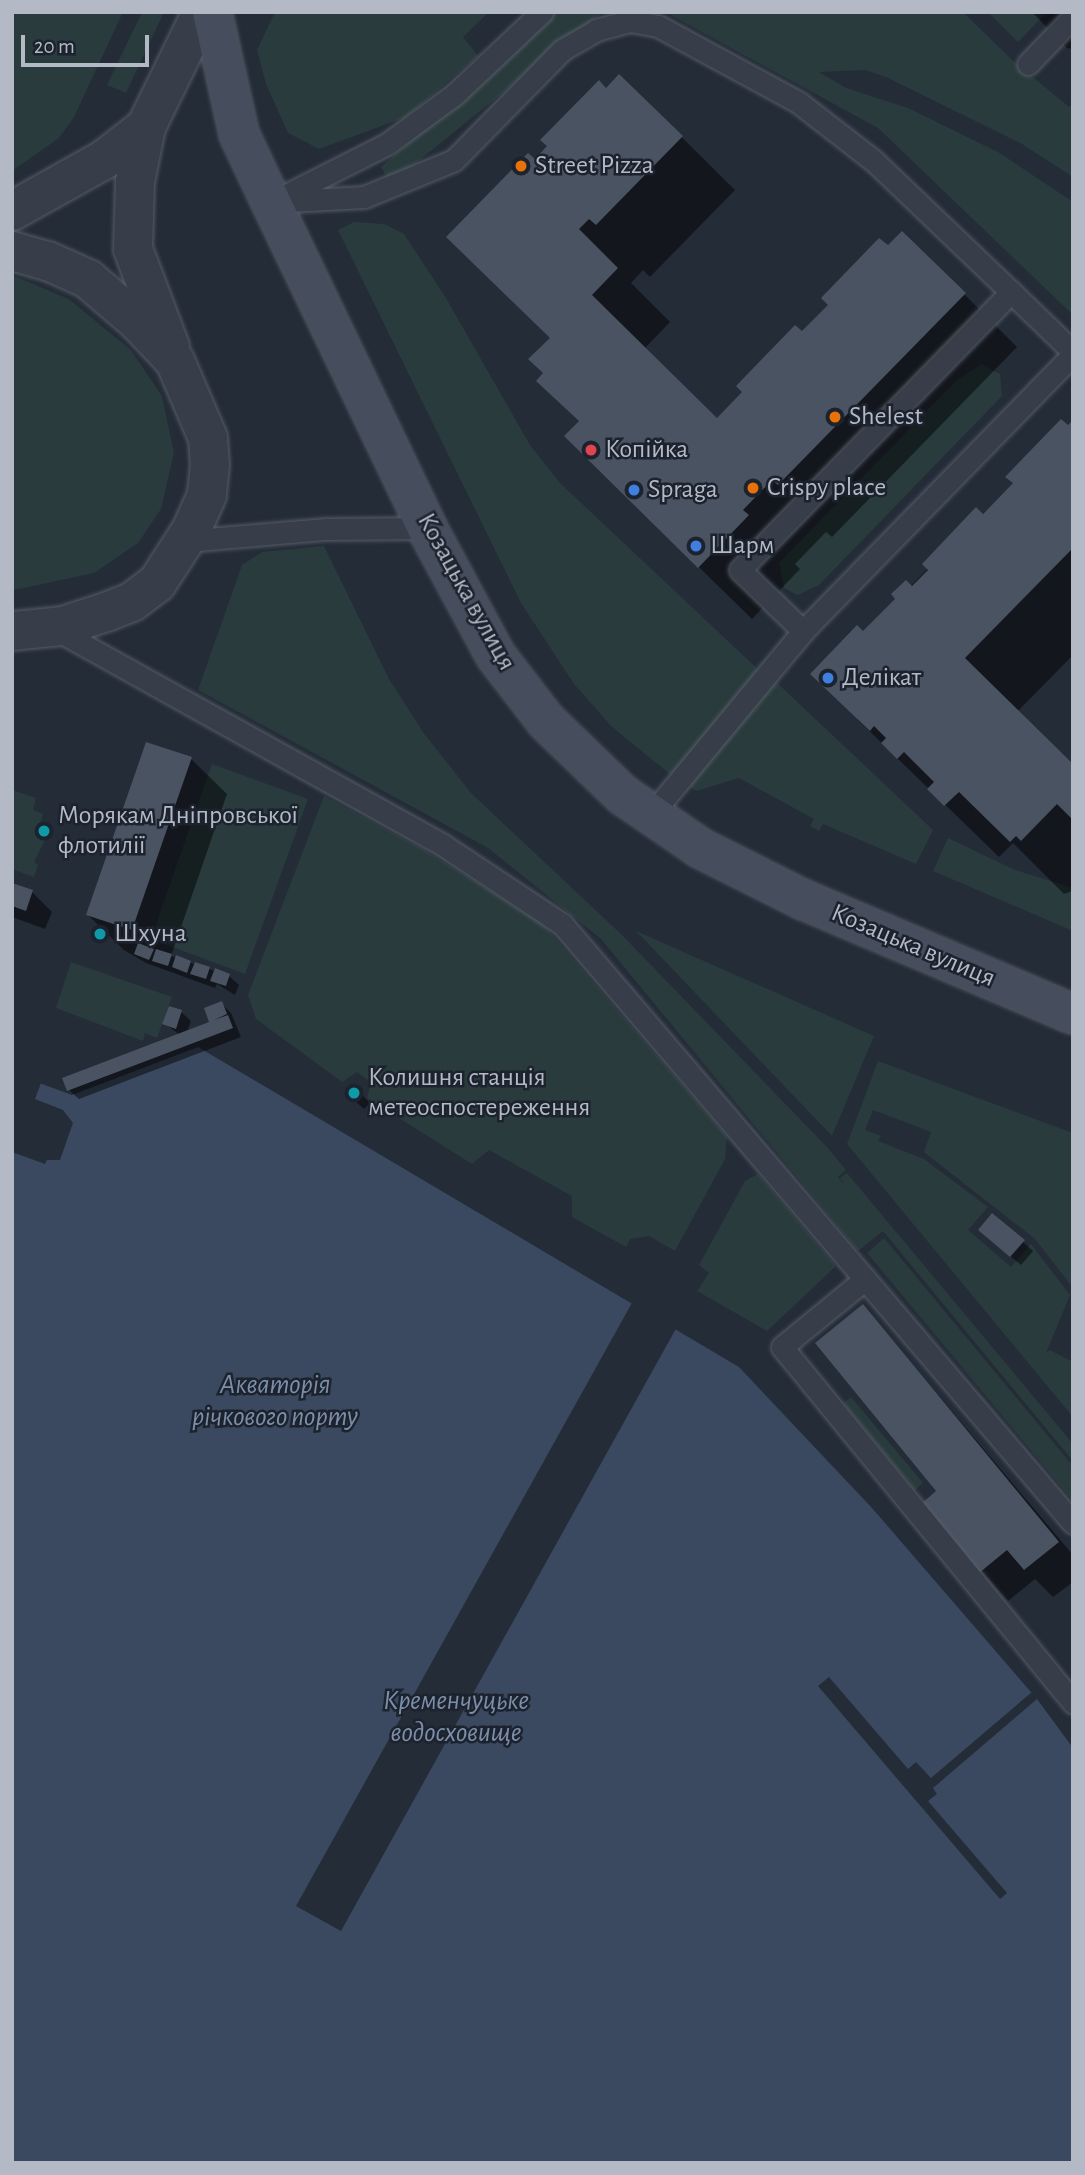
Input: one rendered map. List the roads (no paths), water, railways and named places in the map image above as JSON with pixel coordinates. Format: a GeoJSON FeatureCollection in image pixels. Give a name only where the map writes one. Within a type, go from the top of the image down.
{"type":"FeatureCollection","features":[{"type":"Feature","properties":{"kind":"main road","name":"Козацька вулиця"},"geometry":{"type":"LineString","coordinates":[[212,12],[239,134],[427,528],[496,656],[580,758],[650,816],[700,848],[773,886],[1073,1014]]}},
{"type":"Feature","properties":{"kind":"street"},"geometry":{"type":"LineString","coordinates":[[12,631],[54,628],[132,602],[157,583],[185,541],[207,495],[210,465],[208,438],[175,361],[133,249],[135,182],[146,127],[202,12]]}},
{"type":"Feature","properties":{"kind":"street"},"geometry":{"type":"LineString","coordinates":[[12,211],[105,159],[146,127]]}},
{"type":"Feature","properties":{"kind":"street"},"geometry":{"type":"LineString","coordinates":[[12,251],[48,261],[88,279],[137,321],[175,361]]}},
{"type":"Feature","properties":{"kind":"lane"},"geometry":{"type":"LineString","coordinates":[[271,202],[387,144],[455,94],[542,12]]}},
{"type":"Feature","properties":{"kind":"lane"},"geometry":{"type":"LineString","coordinates":[[1028,64],[1073,17]]}},
{"type":"Feature","properties":{"kind":"lane"},"geometry":{"type":"LineString","coordinates":[[271,202],[364,197],[454,160],[562,50],[596,30],[630,21],[657,26],[798,102],[874,161],[1073,353],[803,631],[650,816]]}},
{"type":"Feature","properties":{"kind":"lane"},"geometry":{"type":"LineString","coordinates":[[803,631],[740,570],[1011,292]]}},
{"type":"Feature","properties":{"kind":"lane"},"geometry":{"type":"LineString","coordinates":[[185,541],[326,529],[427,528]]}},
{"type":"Feature","properties":{"kind":"lane"},"geometry":{"type":"LineString","coordinates":[[54,628],[443,845],[562,924],[1073,1523]]}},
{"type":"Feature","properties":{"kind":"lane"},"geometry":{"type":"LineString","coordinates":[[865,1279],[782,1347],[1073,1703]]}},
{"type":"Feature","properties":{"kind":"water","name":"Акваторія річкового порту"},"geometry":{"type":"Polygon","coordinates":[[[198,1047],[739,1367],[872,1508],[1037,1699],[1073,1748],[1073,2163],[12,2163],[12,1073],[72,1095],[198,1047]]]}},
{"type":"Feature","properties":{"kind":"place","name":"Street Pizza"},"geometry":{"type":"Point","coordinates":[521,166]}},
{"type":"Feature","properties":{"kind":"place","name":"Shelest"},"geometry":{"type":"Point","coordinates":[835,417]}},
{"type":"Feature","properties":{"kind":"place","name":"Копійка"},"geometry":{"type":"Point","coordinates":[591,450]}},
{"type":"Feature","properties":{"kind":"place","name":"Crispy place"},"geometry":{"type":"Point","coordinates":[753,488]}},
{"type":"Feature","properties":{"kind":"place","name":"Spraga"},"geometry":{"type":"Point","coordinates":[634,490]}},
{"type":"Feature","properties":{"kind":"place","name":"Шарм"},"geometry":{"type":"Point","coordinates":[696,546]}},
{"type":"Feature","properties":{"kind":"place","name":"Делікат"},"geometry":{"type":"Point","coordinates":[828,678]}},
{"type":"Feature","properties":{"kind":"place","name":"Морякам Дніпровської флотилії"},"geometry":{"type":"Point","coordinates":[44,831]}},
{"type":"Feature","properties":{"kind":"place","name":"Шхуна"},"geometry":{"type":"Point","coordinates":[100,934]}},
{"type":"Feature","properties":{"kind":"place","name":"Колишня станція метеоспостереження"},"geometry":{"type":"Point","coordinates":[354,1093]}},
{"type":"Feature","properties":{"kind":"water label","name":"Кременчуцьке водосховище"},"geometry":{"type":"Point","coordinates":[456,1717]}}]}
